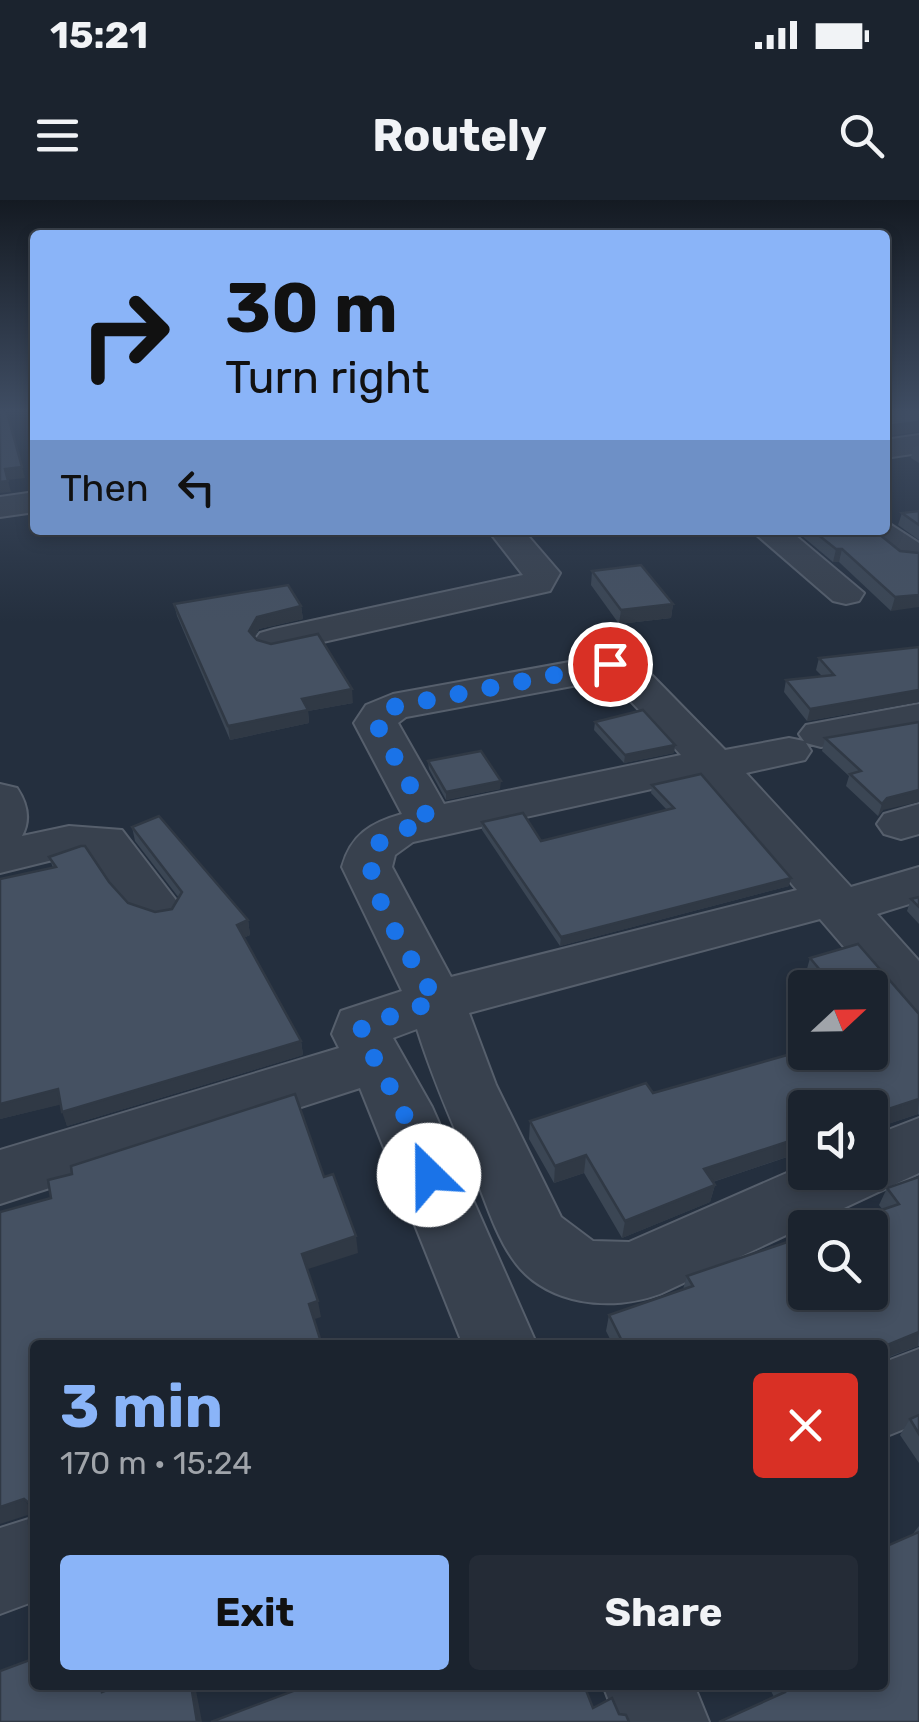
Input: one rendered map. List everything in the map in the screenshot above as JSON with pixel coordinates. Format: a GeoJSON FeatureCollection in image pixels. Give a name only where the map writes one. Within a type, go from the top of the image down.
{"type":"FeatureCollection","features":[{"type":"Feature","properties":{"kind":"street"},"geometry":{"type":"LineString","coordinates":[[0,507],[30,503]]}},
{"type":"Feature","properties":{"kind":"street"},"geometry":{"type":"LineString","coordinates":[[274,641],[536,583],[542,573],[509,535]]}},
{"type":"Feature","properties":{"kind":"street"},"geometry":{"type":"LineString","coordinates":[[774,535],[846,594]]}},
{"type":"Feature","properties":{"kind":"street"},"geometry":{"type":"LineString","coordinates":[[885,535],[912,554]]}},
{"type":"Feature","properties":{"kind":"street"},"geometry":{"type":"LineString","coordinates":[[430,822],[376,723],[381,714],[393,707],[620,665],[714,764],[919,997]]}},
{"type":"Feature","properties":{"kind":"street"},"geometry":{"type":"LineString","coordinates":[[816,1190],[635,1272],[615,1277],[586,1273],[550,1252],[538,1238],[465,1086],[436,1001],[376,892],[367,867],[372,848],[396,831],[919,717]]}},
{"type":"Feature","properties":{"kind":"street"},"geometry":{"type":"LineString","coordinates":[[0,798],[4,824],[0,833]]}},
{"type":"Feature","properties":{"kind":"street"},"geometry":{"type":"LineString","coordinates":[[0,857],[68,842],[106,842],[156,908]]}},
{"type":"Feature","properties":{"kind":"street"},"geometry":{"type":"LineString","coordinates":[[498,1340],[401,1107],[361,1034],[362,1026],[436,1001],[919,884]]}},
{"type":"Feature","properties":{"kind":"street"},"geometry":{"type":"LineString","coordinates":[[0,1177],[375,1060]]}},
{"type":"Feature","properties":{"kind":"street"},"geometry":{"type":"LineString","coordinates":[[888,1158],[919,1144]]}},
{"type":"Feature","properties":{"kind":"street"},"geometry":{"type":"LineString","coordinates":[[888,1398],[919,1385]]}},
{"type":"Feature","properties":{"kind":"street"},"geometry":{"type":"LineString","coordinates":[[0,1571],[30,1562]]}},
{"type":"Feature","properties":{"kind":"street"},"geometry":{"type":"LineString","coordinates":[[650,1690],[663,1722]]}},
{"type":"Feature","properties":{"kind":"building"},"geometry":{"type":"Polygon","coordinates":[[[919,511],[919,525],[902,513],[919,511]]]}},
{"type":"Feature","properties":{"kind":"building"},"geometry":{"type":"Polygon","coordinates":[[[818,535],[880,535],[900,551],[919,553],[919,595],[895,597],[842,549],[836,549],[818,535]]]}},
{"type":"Feature","properties":{"kind":"building"},"geometry":{"type":"Polygon","coordinates":[[[641,565],[673,604],[621,610],[592,571],[641,565]]]}},
{"type":"Feature","properties":{"kind":"building"},"geometry":{"type":"Polygon","coordinates":[[[288,585],[301,606],[257,617],[249,631],[257,640],[271,644],[318,634],[352,689],[302,699],[308,710],[228,726],[174,604],[288,585]]]}},
{"type":"Feature","properties":{"kind":"building"},"geometry":{"type":"Polygon","coordinates":[[[919,647],[919,690],[810,709],[786,680],[834,675],[819,658],[919,647]]]}},
{"type":"Feature","properties":{"kind":"building"},"geometry":{"type":"Polygon","coordinates":[[[643,710],[675,745],[625,755],[595,722],[643,710]]]}},
{"type":"Feature","properties":{"kind":"building"},"geometry":{"type":"Polygon","coordinates":[[[919,722],[919,790],[887,798],[882,804],[850,774],[861,771],[825,738],[919,722]]]}},
{"type":"Feature","properties":{"kind":"building"},"geometry":{"type":"Polygon","coordinates":[[[481,751],[501,781],[446,792],[428,761],[481,751]]]}},
{"type":"Feature","properties":{"kind":"building"},"geometry":{"type":"Polygon","coordinates":[[[701,774],[791,878],[561,937],[482,822],[523,813],[541,841],[674,808],[652,785],[701,774]]]}},
{"type":"Feature","properties":{"kind":"building"},"geometry":{"type":"Polygon","coordinates":[[[159,816],[248,920],[237,925],[301,1041],[62,1112],[58,1089],[0,1104],[0,879],[56,867],[49,857],[85,846],[128,903],[155,912],[172,909],[182,892],[132,827],[159,816]]]}},
{"type":"Feature","properties":{"kind":"building"},"geometry":{"type":"Polygon","coordinates":[[[858,944],[881,970],[820,970],[810,958],[858,944]]]}},
{"type":"Feature","properties":{"kind":"building"},"geometry":{"type":"Polygon","coordinates":[[[888,978],[919,1014],[919,1099],[888,1109],[888,1090],[788,1090],[788,1142],[704,1169],[715,1185],[625,1221],[586,1155],[555,1166],[530,1121],[646,1083],[653,1093],[788,1055],[788,1070],[888,1070],[888,978]]]}},
{"type":"Feature","properties":{"kind":"building"},"geometry":{"type":"Polygon","coordinates":[[[295,1094],[324,1177],[333,1174],[356,1236],[302,1254],[318,1301],[309,1304],[320,1340],[30,1340],[29,1523],[29,1503],[24,1499],[0,1507],[0,1212],[51,1198],[48,1180],[72,1174],[71,1166],[295,1094]]]}},
{"type":"Feature","properties":{"kind":"building"},"geometry":{"type":"Polygon","coordinates":[[[919,1177],[919,1332],[888,1345],[888,1340],[622,1340],[609,1315],[693,1286],[687,1276],[788,1242],[788,1310],[888,1310],[888,1210],[882,1210],[899,1204],[888,1188],[919,1177]]]}},
{"type":"Feature","properties":{"kind":"building"},"geometry":{"type":"Polygon","coordinates":[[[919,1415],[919,1434],[910,1419],[919,1415]]]}},
{"type":"Feature","properties":{"kind":"building"},"geometry":{"type":"Polygon","coordinates":[[[919,1532],[919,1722],[719,1722],[784,1690],[888,1690],[888,1545],[919,1532]]]}},
{"type":"Feature","properties":{"kind":"building"},"geometry":{"type":"Polygon","coordinates":[[[30,1660],[30,1690],[192,1690],[197,1722],[0,1722],[0,1671],[30,1660]]]}},
{"type":"Feature","properties":{"kind":"building"},"geometry":{"type":"Polygon","coordinates":[[[296,1690],[586,1690],[593,1708],[612,1698],[619,1714],[626,1715],[629,1722],[211,1722],[296,1690]]]}},
{"type":"Feature","properties":{"kind":"route"},"geometry":{"type":"LineString","coordinates":[[429,1175],[401,1107],[360,1030],[362,1026],[436,1001],[376,892],[367,867],[372,848],[396,831],[430,822],[376,723],[381,714],[393,707],[610,664]]}}]}
